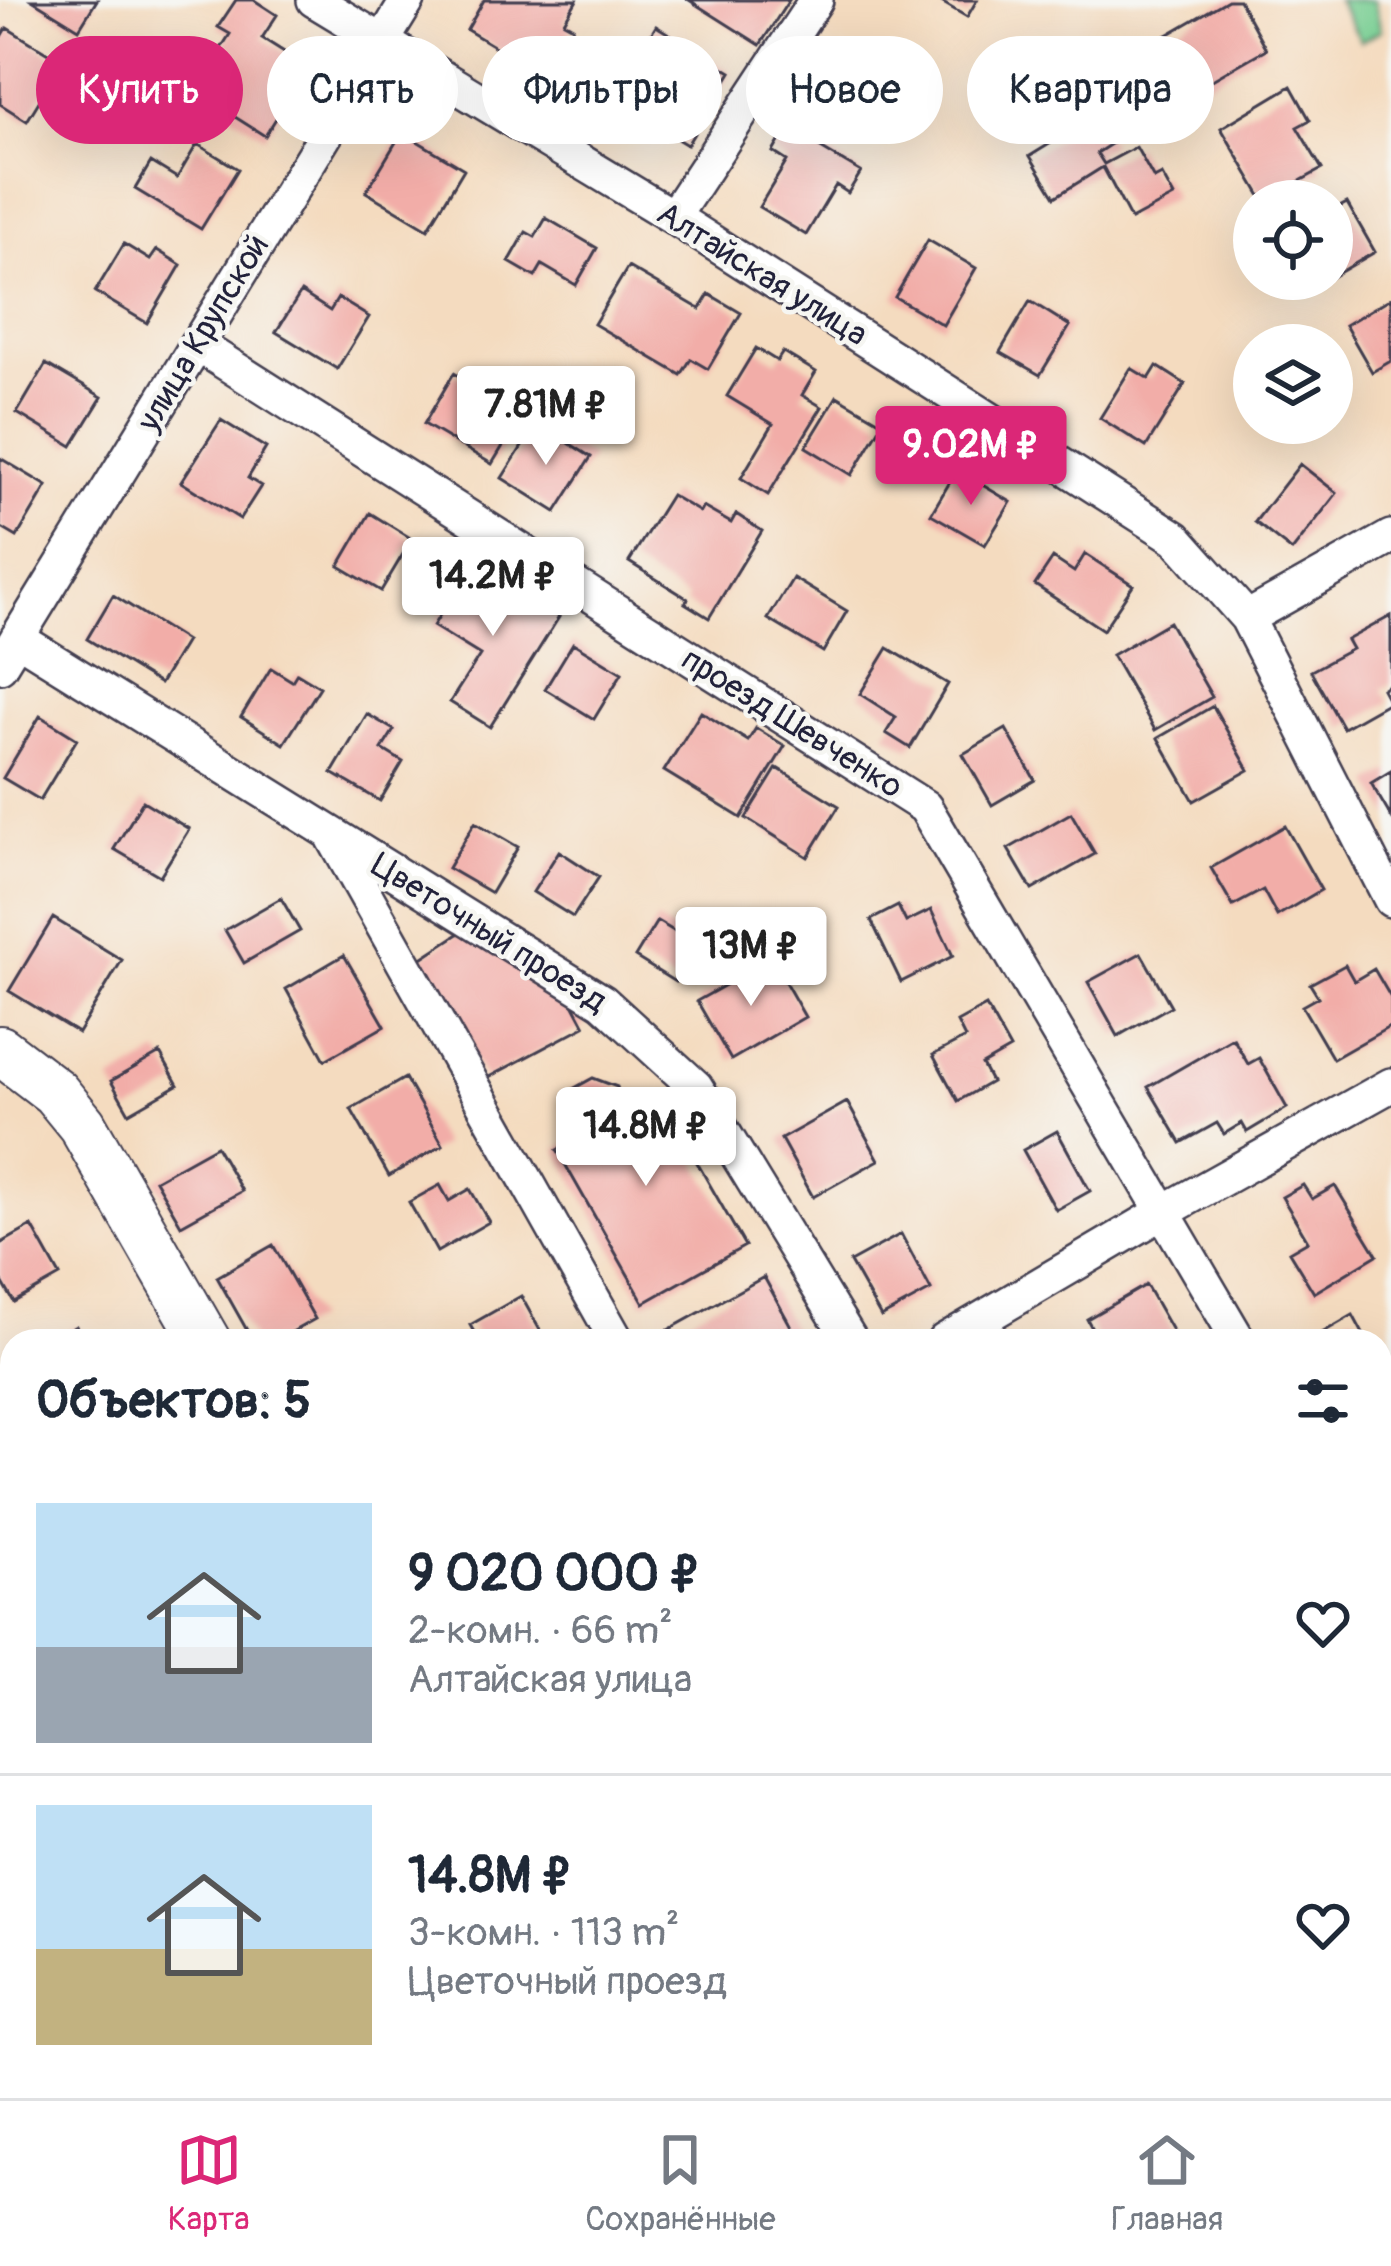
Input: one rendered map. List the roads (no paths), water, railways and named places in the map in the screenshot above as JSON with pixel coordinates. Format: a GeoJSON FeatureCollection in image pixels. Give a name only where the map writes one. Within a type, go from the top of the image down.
{"type":"FeatureCollection","features":[{"type":"Feature","properties":{"kind":"main road"},"geometry":{"type":"LineString","coordinates":[[0,1050],[55,1092],[82,1125],[199,1329]]}},
{"type":"Feature","properties":{"kind":"street","name":"Алтайская улица"},"geometry":{"type":"LineString","coordinates":[[314,0],[375,36]]}},
{"type":"Feature","properties":{"kind":"street","name":"улица Крупской"},"geometry":{"type":"LineString","coordinates":[[384,36],[407,0]]}},
{"type":"Feature","properties":{"kind":"street"},"geometry":{"type":"LineString","coordinates":[[673,217],[816,0]]}},
{"type":"Feature","properties":{"kind":"street","name":"Алтайская улица"},"geometry":{"type":"LineString","coordinates":[[458,86],[673,217],[1176,538],[1247,618],[1391,899]]}},
{"type":"Feature","properties":{"kind":"street","name":"улица Крупской"},"geometry":{"type":"LineString","coordinates":[[8,652],[318,144]]}},
{"type":"Feature","properties":{"kind":"street","name":"проезд Шевченко"},"geometry":{"type":"LineString","coordinates":[[196,344],[925,807],[1232,1329]]}},
{"type":"Feature","properties":{"kind":"street"},"geometry":{"type":"LineString","coordinates":[[1247,618],[1391,537]]}},
{"type":"Feature","properties":{"kind":"street","name":"Цветочный проезд"},"geometry":{"type":"LineString","coordinates":[[8,652],[330,832],[603,1002],[696,1087],[844,1329]]}},
{"type":"Feature","properties":{"kind":"street"},"geometry":{"type":"LineString","coordinates":[[330,832],[610,1329]]}},
{"type":"Feature","properties":{"kind":"street"},"geometry":{"type":"LineString","coordinates":[[964,1329],[1165,1210],[1391,1085]]}}]}
